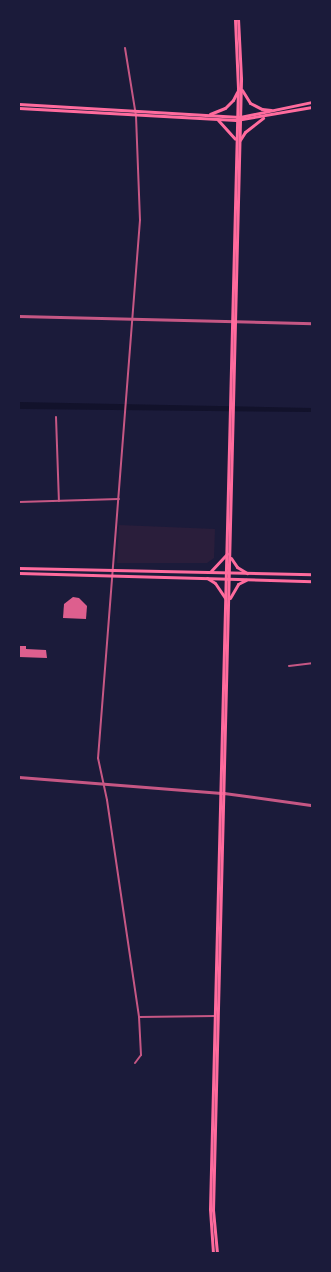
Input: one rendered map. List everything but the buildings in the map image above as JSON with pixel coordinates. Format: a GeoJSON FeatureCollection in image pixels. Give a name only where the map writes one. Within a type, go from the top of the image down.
{"type":"FeatureCollection","features":[{"type":"Feature","properties":{"kind":"main road"},"geometry":{"type":"LineString","coordinates":[[235,19],[240,88],[250,102],[262,109],[275,111]]}},
{"type":"Feature","properties":{"kind":"main road"},"geometry":{"type":"LineString","coordinates":[[217,1253],[213,1210],[238,118],[240,88],[238,19]]}},
{"type":"Feature","properties":{"kind":"main road"},"geometry":{"type":"LineString","coordinates":[[209,115],[225,108],[233,100],[240,88]]}},
{"type":"Feature","properties":{"kind":"main road"},"geometry":{"type":"LineString","coordinates":[[19,104],[238,118],[312,102]]}},
{"type":"Feature","properties":{"kind":"main road"},"geometry":{"type":"LineString","coordinates":[[19,108],[218,120],[266,117],[312,107]]}},
{"type":"Feature","properties":{"kind":"main road"},"geometry":{"type":"LineString","coordinates":[[238,142],[253,124],[266,117]]}},
{"type":"Feature","properties":{"kind":"main road"},"geometry":{"type":"LineString","coordinates":[[218,120],[238,142]]}},
{"type":"Feature","properties":{"kind":"main road"},"geometry":{"type":"LineString","coordinates":[[210,572],[221,564],[229,555]]}},
{"type":"Feature","properties":{"kind":"main road"},"geometry":{"type":"LineString","coordinates":[[229,555],[237,567],[247,573]]}},
{"type":"Feature","properties":{"kind":"main road"},"geometry":{"type":"LineString","coordinates":[[19,568],[312,574]]}},
{"type":"Feature","properties":{"kind":"main road"},"geometry":{"type":"LineString","coordinates":[[19,573],[312,581]]}},
{"type":"Feature","properties":{"kind":"main road"},"geometry":{"type":"LineString","coordinates":[[207,578],[221,588],[227,600]]}},
{"type":"Feature","properties":{"kind":"main road"},"geometry":{"type":"LineString","coordinates":[[227,600],[234,589],[246,580]]}},
{"type":"Feature","properties":{"kind":"main road"},"geometry":{"type":"LineString","coordinates":[[213,1253],[210,1209],[223,793]]}},
{"type":"Feature","properties":{"kind":"street"},"geometry":{"type":"LineString","coordinates":[[125,48],[136,116],[140,220],[131,318],[114,575],[98,758],[104,784],[140,1017],[141,1055],[135,1063]]}},
{"type":"Feature","properties":{"kind":"street"},"geometry":{"type":"LineString","coordinates":[[19,316],[312,323]]}},
{"type":"Feature","properties":{"kind":"street"},"geometry":{"type":"LineString","coordinates":[[56,417],[59,501]]}},
{"type":"Feature","properties":{"kind":"street"},"geometry":{"type":"LineString","coordinates":[[19,502],[119,499]]}},
{"type":"Feature","properties":{"kind":"street"},"geometry":{"type":"LineString","coordinates":[[288,666],[312,663]]}},
{"type":"Feature","properties":{"kind":"street"},"geometry":{"type":"LineString","coordinates":[[19,777],[223,793],[312,805]]}},
{"type":"Feature","properties":{"kind":"street"},"geometry":{"type":"LineString","coordinates":[[140,1017],[215,1016]]}},
{"type":"Feature","properties":{"kind":"shaded area"},"geometry":{"type":"Polygon","coordinates":[[[19,402],[312,408],[312,412],[19,409],[19,402]]]}},
{"type":"Feature","properties":{"kind":"shaded area"},"geometry":{"type":"Polygon","coordinates":[[[119,525],[215,529],[214,558],[207,563],[117,563],[119,525]]]}}]}
